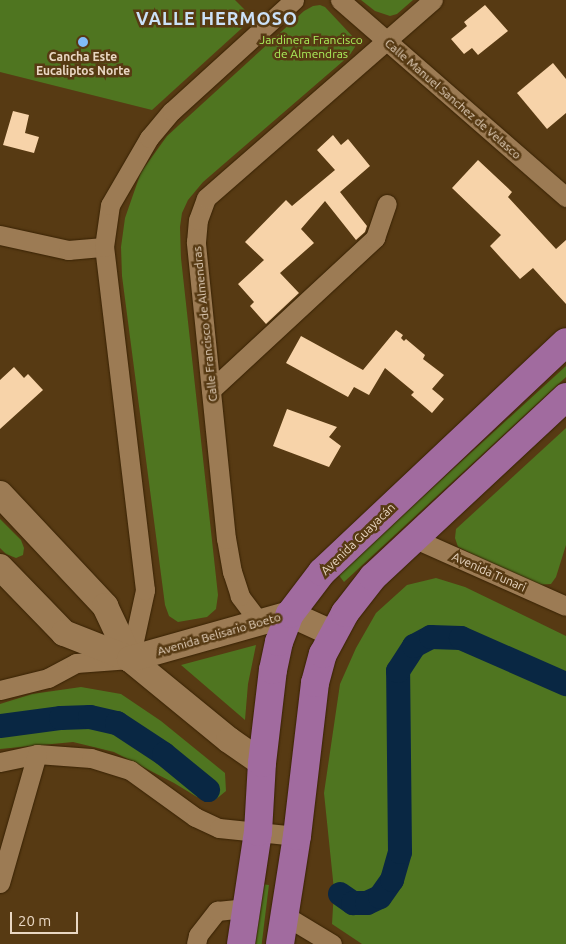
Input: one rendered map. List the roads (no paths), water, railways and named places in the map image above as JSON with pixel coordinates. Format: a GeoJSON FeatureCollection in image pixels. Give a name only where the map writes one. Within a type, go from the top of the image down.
{"type":"FeatureCollection","features":[{"type":"Feature","properties":{"kind":"main road","name":"Avenida Guayacán"},"geometry":{"type":"LineString","coordinates":[[241,944],[258,832],[262,763],[273,670],[279,642],[290,614],[322,572],[566,342]]}},
{"type":"Feature","properties":{"kind":"main road"},"geometry":{"type":"LineString","coordinates":[[280,944],[296,836],[315,683],[323,654],[345,613],[373,577],[566,397]]}},
{"type":"Feature","properties":{"kind":"street"},"geometry":{"type":"LineString","coordinates":[[0,690],[48,678],[76,663],[130,659],[145,590],[104,247],[110,205],[149,138],[172,111],[294,0]]}},
{"type":"Feature","properties":{"kind":"street","name":"Calle Manuel Sanchez de Velasco"},"geometry":{"type":"LineString","coordinates":[[340,0],[566,198]]}},
{"type":"Feature","properties":{"kind":"street","name":"Calle Francisco de Almendras"},"geometry":{"type":"LineString","coordinates":[[260,623],[240,596],[232,572],[196,242],[198,220],[206,198],[433,0]]}},
{"type":"Feature","properties":{"kind":"street"},"geometry":{"type":"LineString","coordinates":[[211,390],[375,238],[387,204]]}},
{"type":"Feature","properties":{"kind":"street"},"geometry":{"type":"LineString","coordinates":[[0,235],[68,250],[104,247]]}},
{"type":"Feature","properties":{"kind":"street","name":"Avenida Belisario Boeto"},"geometry":{"type":"LineString","coordinates":[[0,494],[105,606],[130,659]]}},
{"type":"Feature","properties":{"kind":"street","name":"Avenida Tunari"},"geometry":{"type":"LineString","coordinates":[[413,538],[565,603]]}},
{"type":"Feature","properties":{"kind":"street","name":"Avenida Belisario Boeto"},"geometry":{"type":"LineString","coordinates":[[0,567],[64,633],[130,659],[229,740],[262,763]]}},
{"type":"Feature","properties":{"kind":"street","name":"Avenida Belisario Boeto"},"geometry":{"type":"LineString","coordinates":[[130,659],[290,614],[334,634]]}},
{"type":"Feature","properties":{"kind":"street"},"geometry":{"type":"LineString","coordinates":[[0,762],[37,754],[91,758],[130,770],[196,817],[219,828],[296,836]]}},
{"type":"Feature","properties":{"kind":"street"},"geometry":{"type":"LineString","coordinates":[[0,883],[37,754]]}},
{"type":"Feature","properties":{"kind":"street"},"geometry":{"type":"LineString","coordinates":[[196,944],[198,935],[217,911],[247,908]]}},
{"type":"Feature","properties":{"kind":"street"},"geometry":{"type":"LineString","coordinates":[[284,915],[332,944]]}},
{"type":"Feature","properties":{"kind":"waterway"},"geometry":{"type":"LineString","coordinates":[[340,894],[353,903],[367,903],[380,897],[392,880],[400,852],[398,671],[414,646],[431,637],[461,638],[566,684]]}},
{"type":"Feature","properties":{"kind":"waterway"},"geometry":{"type":"LineString","coordinates":[[0,726],[61,718],[90,717],[117,723],[164,754],[208,790]]}},
{"type":"Feature","properties":{"kind":"place","name":"Cancha Este Eucaliptos Norte"},"geometry":{"type":"Point","coordinates":[83,42]}},
{"type":"Feature","properties":{"kind":"district","name":"VALLE HERMOSO"},"geometry":{"type":"Point","coordinates":[217,18]}},
{"type":"Feature","properties":{"kind":"park label","name":"Jardinera Francisco de Almendras"},"geometry":{"type":"Point","coordinates":[311,47]}}]}
